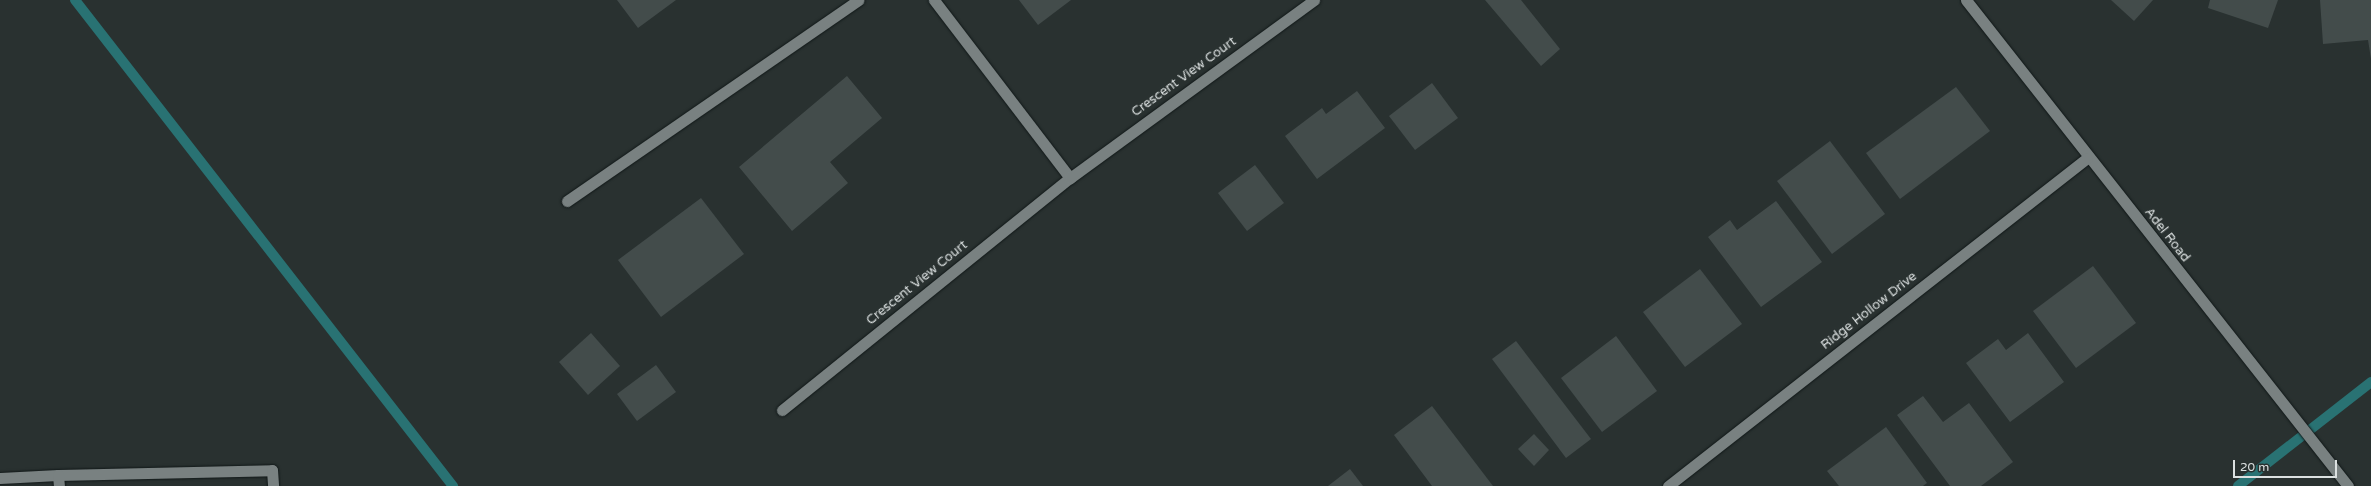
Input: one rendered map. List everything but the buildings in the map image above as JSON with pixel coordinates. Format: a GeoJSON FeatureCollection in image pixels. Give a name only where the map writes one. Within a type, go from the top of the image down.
{"type":"FeatureCollection","features":[{"type":"Feature","properties":{"kind":"street"},"geometry":{"type":"LineString","coordinates":[[567,201],[858,0]]}},
{"type":"Feature","properties":{"kind":"street"},"geometry":{"type":"LineString","coordinates":[[934,0],[1070,178]]}},
{"type":"Feature","properties":{"kind":"street","name":"Crescent View Court"},"geometry":{"type":"LineString","coordinates":[[782,410],[1070,178],[1314,0]]}},
{"type":"Feature","properties":{"kind":"street","name":"Adel Road"},"geometry":{"type":"LineString","coordinates":[[1966,0],[2088,158],[2348,486]]}},
{"type":"Feature","properties":{"kind":"street","name":"Ridge Hollow Drive"},"geometry":{"type":"LineString","coordinates":[[1668,486],[2088,158]]}},
{"type":"Feature","properties":{"kind":"street"},"geometry":{"type":"LineString","coordinates":[[0,478],[58,480],[272,470],[273,486]]}},
{"type":"Feature","properties":{"kind":"waterway"},"geometry":{"type":"LineString","coordinates":[[75,0],[453,486]]}},
{"type":"Feature","properties":{"kind":"waterway"},"geometry":{"type":"LineString","coordinates":[[2238,486],[2371,382]]}}]}
